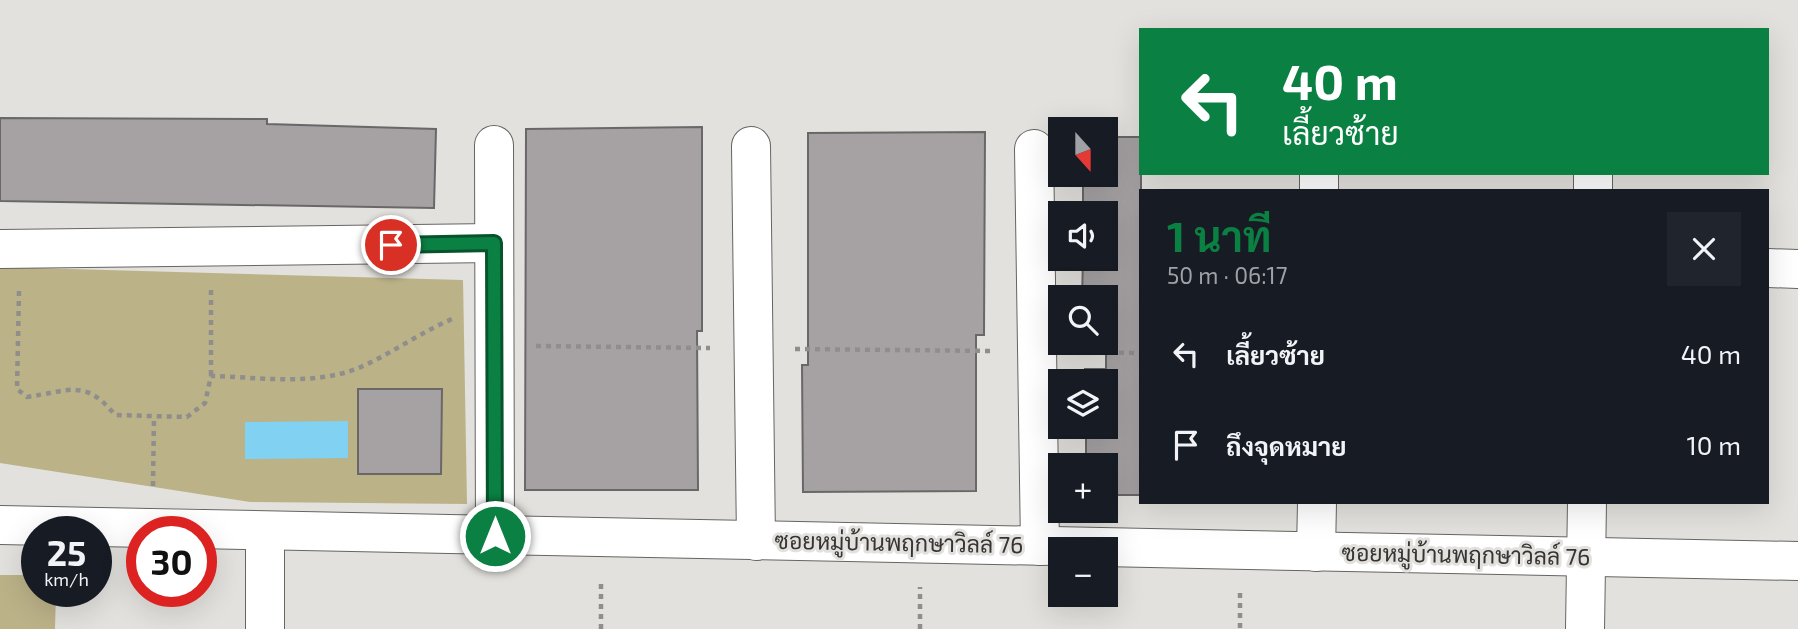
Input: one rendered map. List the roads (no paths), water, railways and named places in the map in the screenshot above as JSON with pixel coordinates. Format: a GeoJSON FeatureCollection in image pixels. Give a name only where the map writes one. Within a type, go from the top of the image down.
{"type":"FeatureCollection","features":[{"type":"Feature","properties":{"kind":"street"},"geometry":{"type":"LineString","coordinates":[[494,145],[495,536]]}},
{"type":"Feature","properties":{"kind":"street"},"geometry":{"type":"LineString","coordinates":[[751,146],[755,541]]}},
{"type":"Feature","properties":{"kind":"street"},"geometry":{"type":"LineString","coordinates":[[1034,149],[1040,546]]}},
{"type":"Feature","properties":{"kind":"street"},"geometry":{"type":"LineString","coordinates":[[10,249],[494,243]]}},
{"type":"Feature","properties":{"kind":"street"},"geometry":{"type":"LineString","coordinates":[[1769,268],[1798,269]]}},
{"type":"Feature","properties":{"kind":"street"},"geometry":{"type":"LineString","coordinates":[[1317,504],[1317,552]]}},
{"type":"Feature","properties":{"kind":"street"},"geometry":{"type":"LineString","coordinates":[[1585,629],[1587,504]]}},
{"type":"Feature","properties":{"kind":"street","name":"ซอยหมู่บ้านพฤกษาวิลล์ 76"},"geometry":{"type":"LineString","coordinates":[[0,525],[1798,561]]}},
{"type":"Feature","properties":{"kind":"street"},"geometry":{"type":"LineString","coordinates":[[265,531],[265,629]]}},
{"type":"Feature","properties":{"kind":"water"},"geometry":{"type":"Polygon","coordinates":[[[348,421],[348,458],[245,459],[245,422],[348,421]]]}}]}
